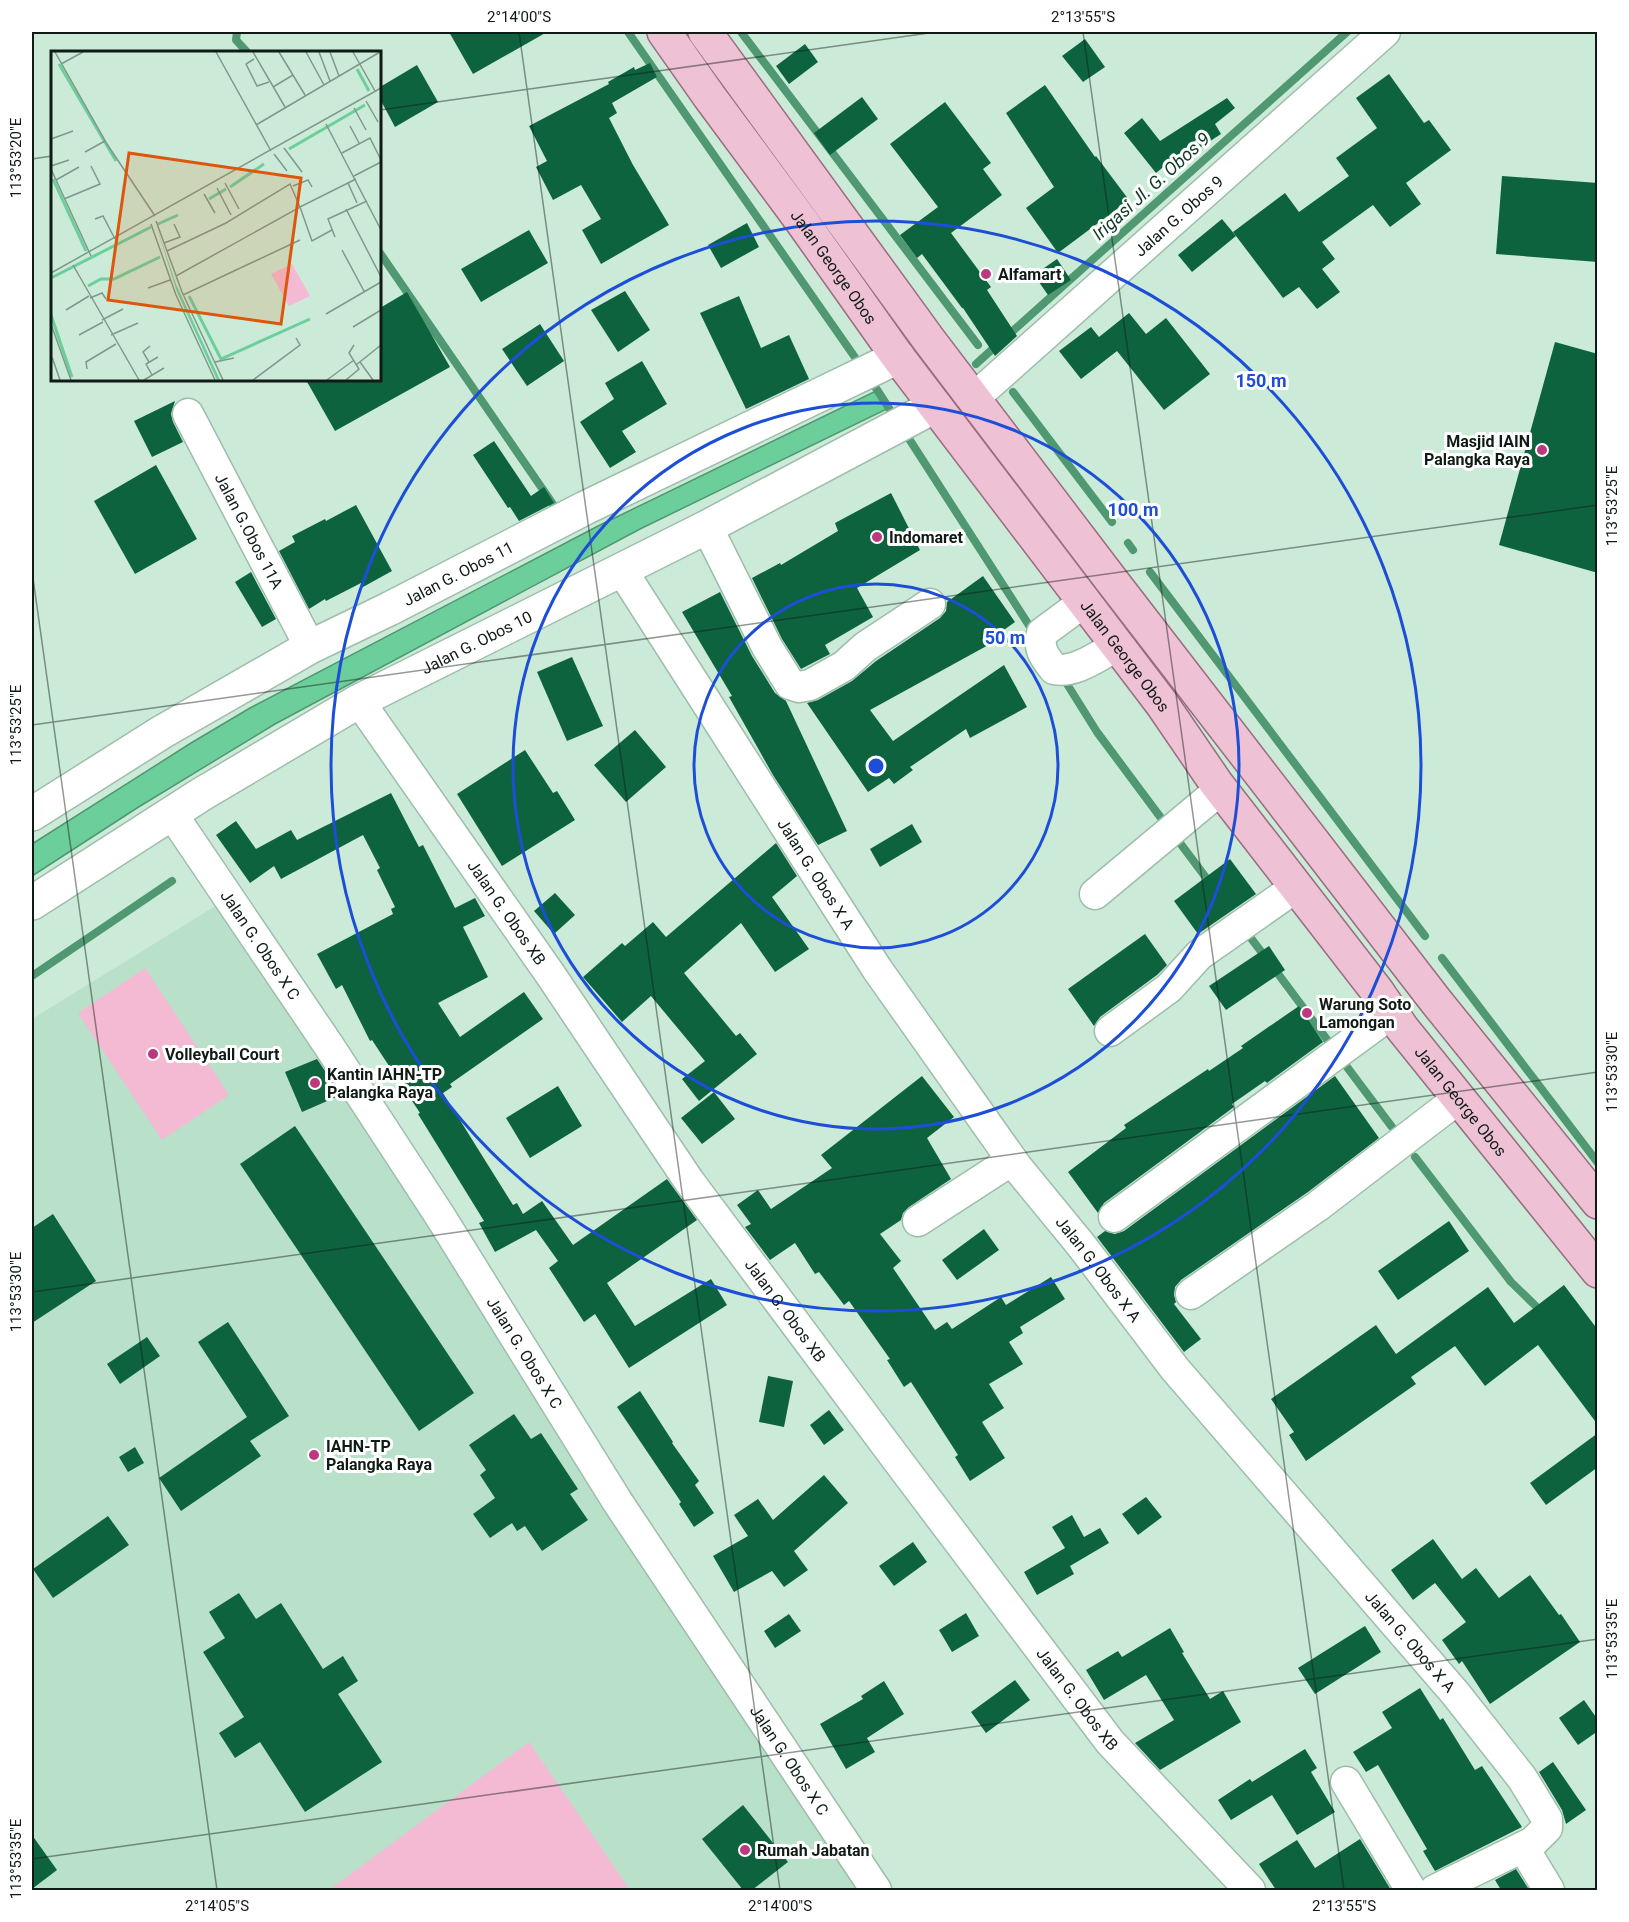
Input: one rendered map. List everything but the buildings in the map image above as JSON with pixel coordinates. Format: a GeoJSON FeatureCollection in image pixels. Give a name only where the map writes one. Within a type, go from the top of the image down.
{"type":"FeatureCollection","features":[{"type":"Feature","properties":{"kind":"main road","name":"Jalan George Obos"},"geometry":{"type":"LineString","coordinates":[[664,32],[913,418],[1084,602],[1162,704],[1221,789],[1377,991],[1402,1028],[1598,1271]]}},
{"type":"Feature","properties":{"kind":"main road","name":"Jalan George Obos"},"geometry":{"type":"LineString","coordinates":[[705,32],[929,340],[1107,574],[1435,1000],[1598,1202]]}},
{"type":"Feature","properties":{"kind":"street","name":"Jalan G. Obos 9"},"geometry":{"type":"LineString","coordinates":[[974,398],[1385,32]]}},
{"type":"Feature","properties":{"kind":"street","name":"Jalan G. Obos 11"},"geometry":{"type":"LineString","coordinates":[[32,814],[162,732],[310,647],[585,508],[879,367]]}},
{"type":"Feature","properties":{"kind":"street","name":"Jalan G.Obos 11A"},"geometry":{"type":"LineString","coordinates":[[188,414],[310,647]]}},
{"type":"Feature","properties":{"kind":"street","name":"Jalan G. Obos 10"},"geometry":{"type":"LineString","coordinates":[[32,903],[202,794],[360,701],[707,527],[913,418]]}},
{"type":"Feature","properties":{"kind":"street"},"geometry":{"type":"LineString","coordinates":[[707,527],[767,647],[790,684],[799,687],[810,686],[844,666],[865,647],[930,604]]}},
{"type":"Feature","properties":{"kind":"street","name":"Jalan G. Obos X A"},"geometry":{"type":"LineString","coordinates":[[621,569],[877,969],[1012,1160],[1081,1245],[1175,1369],[1455,1693],[1522,1778],[1547,1820],[1547,1828],[1543,1834],[1523,1847],[1435,1890]]}},
{"type":"Feature","properties":{"kind":"street"},"geometry":{"type":"LineString","coordinates":[[1084,602],[1042,633],[1040,644],[1045,657],[1054,669],[1062,671],[1073,668],[1117,646]]}},
{"type":"Feature","properties":{"kind":"street","name":"Jalan G. Obos XB"},"geometry":{"type":"LineString","coordinates":[[360,701],[689,1181],[901,1465],[1110,1742],[1250,1890]]}},
{"type":"Feature","properties":{"kind":"street"},"geometry":{"type":"LineString","coordinates":[[1095,894],[1221,789]]}},
{"type":"Feature","properties":{"kind":"street","name":"Jalan G. Obos X C"},"geometry":{"type":"LineString","coordinates":[[172,814],[336,1056],[446,1225],[617,1501],[876,1890]]}},
{"type":"Feature","properties":{"kind":"street"},"geometry":{"type":"LineString","coordinates":[[1110,1032],[1169,988],[1199,954],[1296,887]]}},
{"type":"Feature","properties":{"kind":"street"},"geometry":{"type":"LineString","coordinates":[[1114,1217],[1392,1013]]}},
{"type":"Feature","properties":{"kind":"street"},"geometry":{"type":"LineString","coordinates":[[1191,1294],[1318,1206],[1459,1098]]}},
{"type":"Feature","properties":{"kind":"street"},"geometry":{"type":"LineString","coordinates":[[918,1221],[1012,1160]]}},
{"type":"Feature","properties":{"kind":"street"},"geometry":{"type":"LineString","coordinates":[[1346,1782],[1411,1890]]}},
{"type":"Feature","properties":{"kind":"street"},"geometry":{"type":"LineString","coordinates":[[1523,1847],[1550,1890]]}},
{"type":"Feature","properties":{"kind":"shaded area"},"geometry":{"type":"Polygon","coordinates":[[[880,389],[891,407],[640,529],[275,724],[137,808],[32,876],[32,844],[250,708],[598,526],[880,389]]]}},
{"type":"Feature","properties":{"kind":"shaded area","name":"IAHN-TP Palangka Raya"},"geometry":{"type":"Polygon","coordinates":[[[230,897],[882,1890],[32,1890],[32,1019],[230,897]]]}},
{"type":"Feature","properties":{"kind":"shaded area","name":"Volleyball Court"},"geometry":{"type":"Polygon","coordinates":[[[145,968],[229,1095],[162,1140],[78,1013],[145,968]]]}},
{"type":"Feature","properties":{"kind":"shaded area"},"geometry":{"type":"Polygon","coordinates":[[[529,1742],[630,1890],[329,1890],[529,1742]]]}},
{"type":"Feature","properties":{"kind":"waterway"},"geometry":{"type":"LineString","coordinates":[[237,32],[236,40],[246,51]]}},
{"type":"Feature","properties":{"kind":"waterway"},"geometry":{"type":"LineString","coordinates":[[628,32],[861,366]]}},
{"type":"Feature","properties":{"kind":"waterway"},"geometry":{"type":"LineString","coordinates":[[741,32],[978,345]]}},
{"type":"Feature","properties":{"kind":"waterway","name":"Irigasi Jl. G. Obos 9"},"geometry":{"type":"LineString","coordinates":[[1006,337],[1347,32]]}},
{"type":"Feature","properties":{"kind":"waterway"},"geometry":{"type":"LineString","coordinates":[[381,254],[557,510]]}},
{"type":"Feature","properties":{"kind":"waterway","name":"Irigasi Jl. G. Obos 9"},"geometry":{"type":"LineString","coordinates":[[976,364],[997,345]]}},
{"type":"Feature","properties":{"kind":"waterway"},"geometry":{"type":"LineString","coordinates":[[870,379],[896,419]]}},
{"type":"Feature","properties":{"kind":"waterway"},"geometry":{"type":"LineString","coordinates":[[1013,392],[1112,522]]}},
{"type":"Feature","properties":{"kind":"waterway"},"geometry":{"type":"LineString","coordinates":[[904,431],[1034,633]]}},
{"type":"Feature","properties":{"kind":"waterway"},"geometry":{"type":"LineString","coordinates":[[1128,543],[1133,550]]}},
{"type":"Feature","properties":{"kind":"waterway"},"geometry":{"type":"LineString","coordinates":[[1150,572],[1425,936]]}},
{"type":"Feature","properties":{"kind":"waterway"},"geometry":{"type":"LineString","coordinates":[[1062,676],[1097,732],[1167,826]]}},
{"type":"Feature","properties":{"kind":"waterway"},"geometry":{"type":"LineString","coordinates":[[1174,835],[1210,883]]}},
{"type":"Feature","properties":{"kind":"waterway"},"geometry":{"type":"LineString","coordinates":[[32,976],[172,881]]}},
{"type":"Feature","properties":{"kind":"waterway"},"geometry":{"type":"LineString","coordinates":[[1244,929],[1266,958]]}},
{"type":"Feature","properties":{"kind":"waterway"},"geometry":{"type":"LineString","coordinates":[[1442,958],[1598,1163]]}},
{"type":"Feature","properties":{"kind":"waterway"},"geometry":{"type":"LineString","coordinates":[[1273,967],[1334,1049]]}},
{"type":"Feature","properties":{"kind":"waterway"},"geometry":{"type":"LineString","coordinates":[[1341,1059],[1392,1127]]}},
{"type":"Feature","properties":{"kind":"waterway"},"geometry":{"type":"LineString","coordinates":[[1415,1157],[1511,1282],[1543,1313]]}},
{"type":"Feature","properties":{"kind":"place","name":"Alfamart"},"geometry":{"type":"Point","coordinates":[986,274]}},
{"type":"Feature","properties":{"kind":"place","name":"Masjid IAIN Palangka Raya"},"geometry":{"type":"Point","coordinates":[1542,450]}},
{"type":"Feature","properties":{"kind":"place","name":"Indomaret"},"geometry":{"type":"Point","coordinates":[877,537]}},
{"type":"Feature","properties":{"kind":"place","name":"Warung Soto Lamongan"},"geometry":{"type":"Point","coordinates":[1307,1013]}},
{"type":"Feature","properties":{"kind":"place","name":"Volleyball Court"},"geometry":{"type":"Point","coordinates":[153,1054]}},
{"type":"Feature","properties":{"kind":"place","name":"Kantin IAHN-TP Palangka Raya"},"geometry":{"type":"Point","coordinates":[315,1083]}},
{"type":"Feature","properties":{"kind":"place","name":"IAHN-TP Palangka Raya"},"geometry":{"type":"Point","coordinates":[314,1455]}},
{"type":"Feature","properties":{"kind":"place","name":"Rumah Jabatan"},"geometry":{"type":"Point","coordinates":[745,1850]}}]}
